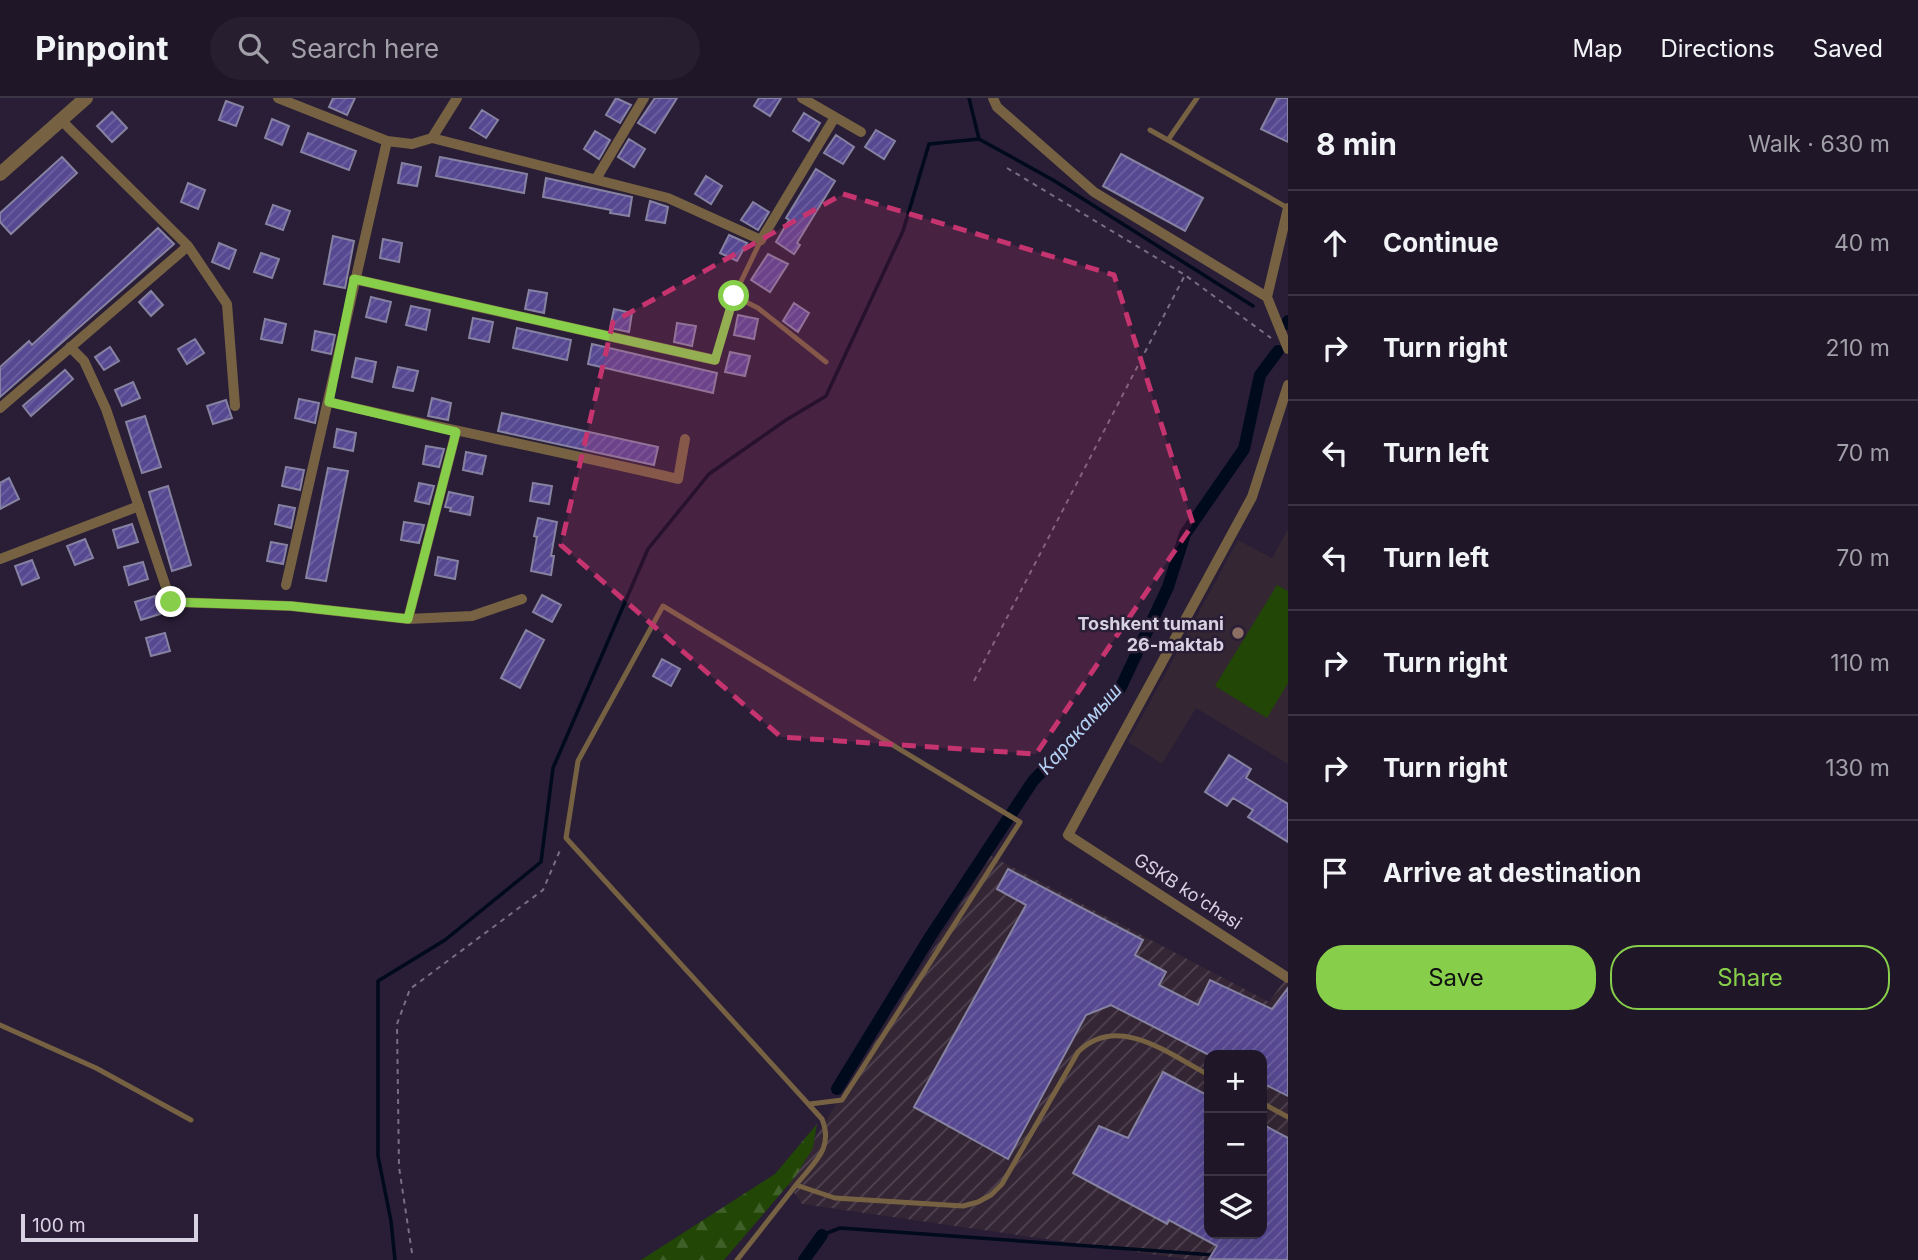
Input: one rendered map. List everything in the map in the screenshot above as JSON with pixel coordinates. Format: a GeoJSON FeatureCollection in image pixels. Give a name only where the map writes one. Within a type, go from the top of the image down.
{"type":"FeatureCollection","features":[{"type":"Feature","properties":{"kind":"street"},"geometry":{"type":"LineString","coordinates":[[0,174],[86,98]]}},
{"type":"Feature","properties":{"kind":"street"},"geometry":{"type":"LineString","coordinates":[[278,98],[387,141],[412,144],[432,138],[668,198],[761,240],[835,117]]}},
{"type":"Feature","properties":{"kind":"street"},"geometry":{"type":"LineString","coordinates":[[432,138],[457,98]]}},
{"type":"Feature","properties":{"kind":"street"},"geometry":{"type":"LineString","coordinates":[[596,179],[644,98]]}},
{"type":"Feature","properties":{"kind":"street"},"geometry":{"type":"LineString","coordinates":[[802,98],[861,132]]}},
{"type":"Feature","properties":{"kind":"street"},"geometry":{"type":"LineString","coordinates":[[998,101],[1094,192],[1267,297]]}},
{"type":"Feature","properties":{"kind":"street"},"geometry":{"type":"LineString","coordinates":[[61,120],[188,246],[227,304],[235,406]]}},
{"type":"Feature","properties":{"kind":"street"},"geometry":{"type":"LineString","coordinates":[[286,585],[387,141]]}},
{"type":"Feature","properties":{"kind":"street"},"geometry":{"type":"LineString","coordinates":[[1288,208],[1267,297],[1288,349]]}},
{"type":"Feature","properties":{"kind":"street"},"geometry":{"type":"LineString","coordinates":[[0,408],[188,246]]}},
{"type":"Feature","properties":{"kind":"street"},"geometry":{"type":"LineString","coordinates":[[354,279],[715,360]]}},
{"type":"Feature","properties":{"kind":"street"},"geometry":{"type":"LineString","coordinates":[[70,346],[84,361],[106,409],[171,602],[291,606],[408,619],[472,616],[522,599]]}},
{"type":"Feature","properties":{"kind":"street","name":"GSKB ko'chasi"},"geometry":{"type":"LineString","coordinates":[[1288,385],[1252,497],[1068,835],[1288,978]]}},
{"type":"Feature","properties":{"kind":"street"},"geometry":{"type":"LineString","coordinates":[[329,402],[678,479],[685,439]]}},
{"type":"Feature","properties":{"kind":"street"},"geometry":{"type":"LineString","coordinates":[[408,619],[456,432]]}},
{"type":"Feature","properties":{"kind":"street"},"geometry":{"type":"LineString","coordinates":[[0,559],[139,506]]}},
{"type":"Feature","properties":{"kind":"lane"},"geometry":{"type":"LineString","coordinates":[[1168,141],[1197,98]]}},
{"type":"Feature","properties":{"kind":"lane"},"geometry":{"type":"LineString","coordinates":[[1150,130],[1288,208]]}},
{"type":"Feature","properties":{"kind":"lane"},"geometry":{"type":"LineString","coordinates":[[715,360],[734,296],[761,240]]}},
{"type":"Feature","properties":{"kind":"lane"},"geometry":{"type":"LineString","coordinates":[[734,296],[758,308],[826,362]]}},
{"type":"Feature","properties":{"kind":"lane"},"geometry":{"type":"LineString","coordinates":[[737,1260],[826,1145],[827,1132],[810,1104],[566,838],[578,761],[663,606],[1020,822],[842,1100],[810,1104]]}},
{"type":"Feature","properties":{"kind":"lane"},"geometry":{"type":"LineString","coordinates":[[0,1026],[96,1068],[191,1120]]}},
{"type":"Feature","properties":{"kind":"lane"},"geometry":{"type":"LineString","coordinates":[[796,1185],[835,1198],[963,1206],[978,1202],[991,1195],[1012,1170],[1078,1052],[1090,1041],[1115,1035],[1143,1041],[1204,1072]]}},
{"type":"Feature","properties":{"kind":"lane"},"geometry":{"type":"LineString","coordinates":[[1267,1106],[1288,1117]]}},
{"type":"Feature","properties":{"kind":"path"},"geometry":{"type":"LineString","coordinates":[[1007,168],[1185,275],[1278,343]]}},
{"type":"Feature","properties":{"kind":"path"},"geometry":{"type":"LineString","coordinates":[[974,681],[1185,275]]}},
{"type":"Feature","properties":{"kind":"path"},"geometry":{"type":"LineString","coordinates":[[412,1253],[399,1167],[397,1024],[410,989],[543,890],[566,838]]}},
{"type":"Feature","properties":{"kind":"highlighted area"},"geometry":{"type":"Polygon","coordinates":[[[843,194],[1114,275],[1193,524],[1036,754],[781,737],[561,545],[613,322],[843,194]]]}},
{"type":"Feature","properties":{"kind":"shaded area","name":"Toshkent tumani 26-maktab"},"geometry":{"type":"Polygon","coordinates":[[[1288,529],[1288,764],[1196,708],[1162,764],[1128,742],[1238,540],[1272,558],[1288,529]]]}},
{"type":"Feature","properties":{"kind":"shaded area"},"geometry":{"type":"Polygon","coordinates":[[[991,856],[1269,1002],[1284,981],[1288,983],[1288,1260],[1193,1260],[802,1204],[787,1183],[991,856]]]}},
{"type":"Feature","properties":{"kind":"green space"},"geometry":{"type":"Polygon","coordinates":[[[1277,585],[1288,591],[1288,683],[1267,718],[1215,686],[1277,585]]]}},
{"type":"Feature","properties":{"kind":"green space"},"geometry":{"type":"Polygon","coordinates":[[[817,1124],[813,1148],[795,1177],[724,1260],[641,1260],[775,1174],[817,1124]]]}},
{"type":"Feature","properties":{"kind":"building"},"geometry":{"type":"Polygon","coordinates":[[[333,98],[355,98],[347,115],[329,107],[333,98]]]}},
{"type":"Feature","properties":{"kind":"building"},"geometry":{"type":"Polygon","coordinates":[[[616,98],[631,105],[620,123],[606,115],[616,98]]]}},
{"type":"Feature","properties":{"kind":"building"},"geometry":{"type":"Polygon","coordinates":[[[655,98],[677,98],[655,133],[638,123],[655,98]]]}},
{"type":"Feature","properties":{"kind":"building"},"geometry":{"type":"Polygon","coordinates":[[[759,98],[781,98],[770,116],[754,106],[759,98]]]}},
{"type":"Feature","properties":{"kind":"building"},"geometry":{"type":"Polygon","coordinates":[[[1277,98],[1288,98],[1288,142],[1261,129],[1277,98]]]}},
{"type":"Feature","properties":{"kind":"building"},"geometry":{"type":"Polygon","coordinates":[[[226,101],[243,107],[236,126],[219,120],[226,101]]]}},
{"type":"Feature","properties":{"kind":"building"},"geometry":{"type":"Polygon","coordinates":[[[482,110],[498,120],[486,138],[470,128],[482,110]]]}},
{"type":"Feature","properties":{"kind":"building"},"geometry":{"type":"Polygon","coordinates":[[[112,112],[127,128],[112,142],[97,126],[112,112]]]}},
{"type":"Feature","properties":{"kind":"building"},"geometry":{"type":"Polygon","coordinates":[[[804,113],[820,123],[809,141],[793,131],[804,113]]]}},
{"type":"Feature","properties":{"kind":"building"},"geometry":{"type":"Polygon","coordinates":[[[272,119],[289,126],[282,145],[265,138],[272,119]]]}},
{"type":"Feature","properties":{"kind":"building"},"geometry":{"type":"Polygon","coordinates":[[[876,130],[895,141],[884,159],[865,147],[876,130]]]}},
{"type":"Feature","properties":{"kind":"building"},"geometry":{"type":"Polygon","coordinates":[[[595,131],[610,140],[599,159],[584,149],[595,131]]]}},
{"type":"Feature","properties":{"kind":"building"},"geometry":{"type":"Polygon","coordinates":[[[308,133],[356,151],[349,170],[301,152],[308,133]]]}},
{"type":"Feature","properties":{"kind":"building"},"geometry":{"type":"Polygon","coordinates":[[[836,135],[854,147],[843,164],[824,153],[836,135]]]}},
{"type":"Feature","properties":{"kind":"building"},"geometry":{"type":"Polygon","coordinates":[[[629,139],[645,149],[634,167],[618,157],[629,139]]]}},
{"type":"Feature","properties":{"kind":"building"},"geometry":{"type":"Polygon","coordinates":[[[1121,154],[1203,198],[1185,231],[1103,186],[1121,154]]]}},
{"type":"Feature","properties":{"kind":"building"},"geometry":{"type":"Polygon","coordinates":[[[62,157],[77,173],[11,234],[0,222],[0,213],[62,157]]]}},
{"type":"Feature","properties":{"kind":"building"},"geometry":{"type":"Polygon","coordinates":[[[440,157],[527,174],[524,193],[436,176],[440,157]]]}},
{"type":"Feature","properties":{"kind":"building"},"geometry":{"type":"Polygon","coordinates":[[[402,163],[421,167],[417,186],[398,183],[402,163]]]}},
{"type":"Feature","properties":{"kind":"building"},"geometry":{"type":"Polygon","coordinates":[[[816,169],[835,181],[797,243],[800,245],[794,254],[776,242],[789,220],[786,218],[816,169]]]}},
{"type":"Feature","properties":{"kind":"building"},"geometry":{"type":"Polygon","coordinates":[[[706,176],[722,186],[711,204],[695,194],[706,176]]]}},
{"type":"Feature","properties":{"kind":"building"},"geometry":{"type":"Polygon","coordinates":[[[546,178],[632,197],[629,216],[543,197],[546,178]]]}},
{"type":"Feature","properties":{"kind":"building"},"geometry":{"type":"Polygon","coordinates":[[[188,183],[205,190],[198,209],[181,202],[188,183]]]}},
{"type":"Feature","properties":{"kind":"building"},"geometry":{"type":"Polygon","coordinates":[[[650,201],[668,207],[665,223],[646,220],[650,201]]]}},
{"type":"Feature","properties":{"kind":"building"},"geometry":{"type":"Polygon","coordinates":[[[753,202],[769,212],[758,230],[741,220],[753,202]]]}},
{"type":"Feature","properties":{"kind":"building"},"geometry":{"type":"Polygon","coordinates":[[[273,205],[290,211],[283,230],[266,224],[273,205]]]}},
{"type":"Feature","properties":{"kind":"building"},"geometry":{"type":"Polygon","coordinates":[[[158,228],[174,244],[0,397],[0,367],[29,341],[32,345],[158,228]]]}},
{"type":"Feature","properties":{"kind":"building"},"geometry":{"type":"Polygon","coordinates":[[[729,235],[747,243],[737,261],[720,253],[729,235]]]}},
{"type":"Feature","properties":{"kind":"building"},"geometry":{"type":"Polygon","coordinates":[[[333,236],[354,241],[345,288],[324,284],[333,236]]]}},
{"type":"Feature","properties":{"kind":"building"},"geometry":{"type":"Polygon","coordinates":[[[383,239],[402,243],[399,262],[380,258],[383,239]]]}},
{"type":"Feature","properties":{"kind":"building"},"geometry":{"type":"Polygon","coordinates":[[[219,243],[236,250],[229,269],[212,262],[219,243]]]}},
{"type":"Feature","properties":{"kind":"building"},"geometry":{"type":"Polygon","coordinates":[[[261,253],[279,259],[272,278],[254,272],[261,253]]]}},
{"type":"Feature","properties":{"kind":"building"},"geometry":{"type":"Polygon","coordinates":[[[768,254],[788,264],[770,292],[751,280],[768,254]]]}},
{"type":"Feature","properties":{"kind":"building"},"geometry":{"type":"Polygon","coordinates":[[[529,290],[547,293],[544,313],[525,309],[529,290]]]}},
{"type":"Feature","properties":{"kind":"building"},"geometry":{"type":"Polygon","coordinates":[[[151,291],[163,305],[151,316],[139,302],[151,291]]]}},
{"type":"Feature","properties":{"kind":"building"},"geometry":{"type":"Polygon","coordinates":[[[371,297],[391,302],[386,322],[366,317],[371,297]]]}},
{"type":"Feature","properties":{"kind":"building"},"geometry":{"type":"Polygon","coordinates":[[[794,303],[809,313],[798,332],[783,321],[794,303]]]}},
{"type":"Feature","properties":{"kind":"building"},"geometry":{"type":"Polygon","coordinates":[[[411,306],[430,310],[426,330],[406,325],[411,306]]]}},
{"type":"Feature","properties":{"kind":"building"},"geometry":{"type":"Polygon","coordinates":[[[614,309],[632,313],[629,332],[610,328],[614,309]]]}},
{"type":"Feature","properties":{"kind":"building"},"geometry":{"type":"Polygon","coordinates":[[[738,315],[758,319],[754,339],[734,335],[738,315]]]}},
{"type":"Feature","properties":{"kind":"building"},"geometry":{"type":"Polygon","coordinates":[[[473,318],[493,322],[489,342],[469,338],[473,318]]]}},
{"type":"Feature","properties":{"kind":"building"},"geometry":{"type":"Polygon","coordinates":[[[265,319],[286,324],[282,343],[261,339],[265,319]]]}},
{"type":"Feature","properties":{"kind":"building"},"geometry":{"type":"Polygon","coordinates":[[[677,323],[696,326],[692,346],[674,342],[677,323]]]}},
{"type":"Feature","properties":{"kind":"building"},"geometry":{"type":"Polygon","coordinates":[[[517,328],[571,340],[567,360],[513,348],[517,328]]]}},
{"type":"Feature","properties":{"kind":"building"},"geometry":{"type":"Polygon","coordinates":[[[315,331],[335,335],[331,354],[312,350],[315,331]]]}},
{"type":"Feature","properties":{"kind":"building"},"geometry":{"type":"Polygon","coordinates":[[[195,339],[204,353],[187,364],[178,349],[195,339]]]}},
{"type":"Feature","properties":{"kind":"building"},"geometry":{"type":"Polygon","coordinates":[[[592,344],[717,373],[713,393],[588,364],[592,344]]]}},
{"type":"Feature","properties":{"kind":"building"},"geometry":{"type":"Polygon","coordinates":[[[110,347],[119,361],[104,370],[95,357],[110,347]]]}},
{"type":"Feature","properties":{"kind":"building"},"geometry":{"type":"Polygon","coordinates":[[[730,352],[750,356],[745,376],[725,372],[730,352]]]}},
{"type":"Feature","properties":{"kind":"building"},"geometry":{"type":"Polygon","coordinates":[[[356,358],[376,362],[372,382],[352,377],[356,358]]]}},
{"type":"Feature","properties":{"kind":"building"},"geometry":{"type":"Polygon","coordinates":[[[398,367],[418,371],[413,391],[393,387],[398,367]]]}},
{"type":"Feature","properties":{"kind":"building"},"geometry":{"type":"Polygon","coordinates":[[[65,370],[73,379],[31,416],[23,406],[65,370]]]}},
{"type":"Feature","properties":{"kind":"building"},"geometry":{"type":"Polygon","coordinates":[[[133,382],[140,398],[122,406],[115,390],[133,382]]]}},
{"type":"Feature","properties":{"kind":"building"},"geometry":{"type":"Polygon","coordinates":[[[432,398],[451,403],[448,420],[428,416],[432,398]]]}},
{"type":"Feature","properties":{"kind":"building"},"geometry":{"type":"Polygon","coordinates":[[[299,399],[319,403],[315,423],[295,418],[299,399]]]}},
{"type":"Feature","properties":{"kind":"building"},"geometry":{"type":"Polygon","coordinates":[[[226,400],[232,418],[213,424],[207,406],[226,400]]]}},
{"type":"Feature","properties":{"kind":"building"},"geometry":{"type":"Polygon","coordinates":[[[502,413],[658,447],[654,465],[498,431],[502,413]]]}},
{"type":"Feature","properties":{"kind":"building"},"geometry":{"type":"Polygon","coordinates":[[[145,416],[161,467],[142,473],[126,422],[145,416]]]}},
{"type":"Feature","properties":{"kind":"building"},"geometry":{"type":"Polygon","coordinates":[[[337,429],[356,433],[353,451],[334,447],[337,429]]]}},
{"type":"Feature","properties":{"kind":"building"},"geometry":{"type":"Polygon","coordinates":[[[426,446],[444,449],[439,467],[423,464],[426,446]]]}},
{"type":"Feature","properties":{"kind":"building"},"geometry":{"type":"Polygon","coordinates":[[[466,452],[486,456],[482,474],[463,470],[466,452]]]}},
{"type":"Feature","properties":{"kind":"building"},"geometry":{"type":"Polygon","coordinates":[[[286,467],[304,470],[300,490],[282,486],[286,467]]]}},
{"type":"Feature","properties":{"kind":"building"},"geometry":{"type":"Polygon","coordinates":[[[328,468],[348,471],[326,581],[306,578],[328,468]]]}},
{"type":"Feature","properties":{"kind":"building"},"geometry":{"type":"Polygon","coordinates":[[[9,478],[19,499],[0,509],[0,483],[9,478]]]}},
{"type":"Feature","properties":{"kind":"building"},"geometry":{"type":"Polygon","coordinates":[[[419,483],[434,486],[429,504],[415,501],[419,483]]]}},
{"type":"Feature","properties":{"kind":"building"},"geometry":{"type":"Polygon","coordinates":[[[533,483],[552,486],[549,504],[530,501],[533,483]]]}},
{"type":"Feature","properties":{"kind":"building"},"geometry":{"type":"Polygon","coordinates":[[[168,486],[191,565],[172,571],[149,492],[168,486]]]}},
{"type":"Feature","properties":{"kind":"building"},"geometry":{"type":"Polygon","coordinates":[[[449,492],[473,497],[470,515],[450,511],[451,508],[445,507],[449,492]]]}},
{"type":"Feature","properties":{"kind":"building"},"geometry":{"type":"Polygon","coordinates":[[[279,505],[295,508],[291,528],[275,524],[279,505]]]}},
{"type":"Feature","properties":{"kind":"building"},"geometry":{"type":"Polygon","coordinates":[[[538,518],[557,522],[551,556],[554,556],[551,575],[531,571],[538,518]]]}},
{"type":"Feature","properties":{"kind":"building"},"geometry":{"type":"Polygon","coordinates":[[[404,522],[424,525],[419,543],[401,540],[404,522]]]}},
{"type":"Feature","properties":{"kind":"building"},"geometry":{"type":"Polygon","coordinates":[[[132,524],[138,542],[118,548],[113,530],[132,524]]]}},
{"type":"Feature","properties":{"kind":"building"},"geometry":{"type":"Polygon","coordinates":[[[85,539],[93,558],[75,565],[67,546],[85,539]]]}},
{"type":"Feature","properties":{"kind":"building"},"geometry":{"type":"Polygon","coordinates":[[[271,542],[287,545],[283,564],[267,561],[271,542]]]}},
{"type":"Feature","properties":{"kind":"building"},"geometry":{"type":"Polygon","coordinates":[[[438,557],[458,561],[455,579],[435,575],[438,557]]]}},
{"type":"Feature","properties":{"kind":"building"},"geometry":{"type":"Polygon","coordinates":[[[32,560],[39,578],[22,585],[15,566],[32,560]]]}},
{"type":"Feature","properties":{"kind":"building"},"geometry":{"type":"Polygon","coordinates":[[[143,562],[148,579],[129,585],[124,567],[143,562]]]}},
{"type":"Feature","properties":{"kind":"building"},"geometry":{"type":"Polygon","coordinates":[[[542,595],[561,605],[552,622],[533,612],[542,595]]]}},
{"type":"Feature","properties":{"kind":"building"},"geometry":{"type":"Polygon","coordinates":[[[155,596],[160,614],[141,620],[135,602],[155,596]]]}},
{"type":"Feature","properties":{"kind":"building"},"geometry":{"type":"Polygon","coordinates":[[[526,630],[544,640],[520,688],[501,678],[526,630]]]}},
{"type":"Feature","properties":{"kind":"building"},"geometry":{"type":"Polygon","coordinates":[[[165,633],[170,651],[151,656],[146,638],[165,633]]]}},
{"type":"Feature","properties":{"kind":"building"},"geometry":{"type":"Polygon","coordinates":[[[662,659],[680,669],[671,686],[653,676],[662,659]]]}},
{"type":"Feature","properties":{"kind":"building"},"geometry":{"type":"Polygon","coordinates":[[[1229,755],[1251,769],[1246,778],[1288,804],[1288,842],[1248,817],[1253,810],[1233,798],[1227,806],[1205,792],[1229,755]]]}},
{"type":"Feature","properties":{"kind":"building"},"geometry":{"type":"Polygon","coordinates":[[[1008,869],[1143,940],[1135,955],[1166,972],[1159,985],[1198,1005],[1210,980],[1272,1009],[1288,988],[1288,1096],[1267,1086],[1267,1050],[1204,1050],[1204,1052],[1111,1005],[1086,1015],[1008,1159],[914,1107],[1026,905],[997,889],[1008,869]]]}},
{"type":"Feature","properties":{"kind":"building"},"geometry":{"type":"Polygon","coordinates":[[[1163,1072],[1204,1093],[1204,1239],[1169,1220],[1167,1224],[1073,1173],[1099,1126],[1128,1138],[1163,1072]]]}},
{"type":"Feature","properties":{"kind":"building"},"geometry":{"type":"Polygon","coordinates":[[[1267,1127],[1288,1138],[1288,1260],[1209,1259],[1217,1246],[1204,1239],[1267,1239],[1267,1127]]]}},
{"type":"Feature","properties":{"kind":"waterway"},"geometry":{"type":"LineString","coordinates":[[969,98],[979,139],[1053,180],[1253,306]]}},
{"type":"Feature","properties":{"kind":"waterway"},"geometry":{"type":"LineString","coordinates":[[395,1260],[391,1221],[378,1156],[378,981],[445,940],[541,862],[553,768],[648,549],[709,474],[786,420],[826,396],[903,231],[929,144],[979,139]]}},
{"type":"Feature","properties":{"kind":"waterway","name":"Каракамыш"},"geometry":{"type":"LineString","coordinates":[[837,1089],[930,937],[1033,781],[1120,689],[1168,587],[1185,534],[1244,449],[1260,375],[1278,351]]}},
{"type":"Feature","properties":{"kind":"waterway"},"geometry":{"type":"LineString","coordinates":[[822,1235],[840,1228],[1214,1255]]}},
{"type":"Feature","properties":{"kind":"waterway","name":"Каракамыш"},"geometry":{"type":"LineString","coordinates":[[804,1260],[822,1235]]}},
{"type":"Feature","properties":{"kind":"place","name":"Toshkent tumani 26-maktab"},"geometry":{"type":"Point","coordinates":[1238,633]}},
{"type":"Feature","properties":{"kind":"route"},"geometry":{"type":"LineString","coordinates":[[171,602],[291,606],[408,619],[456,432],[329,402],[354,279],[715,360],[734,296]]}}]}
